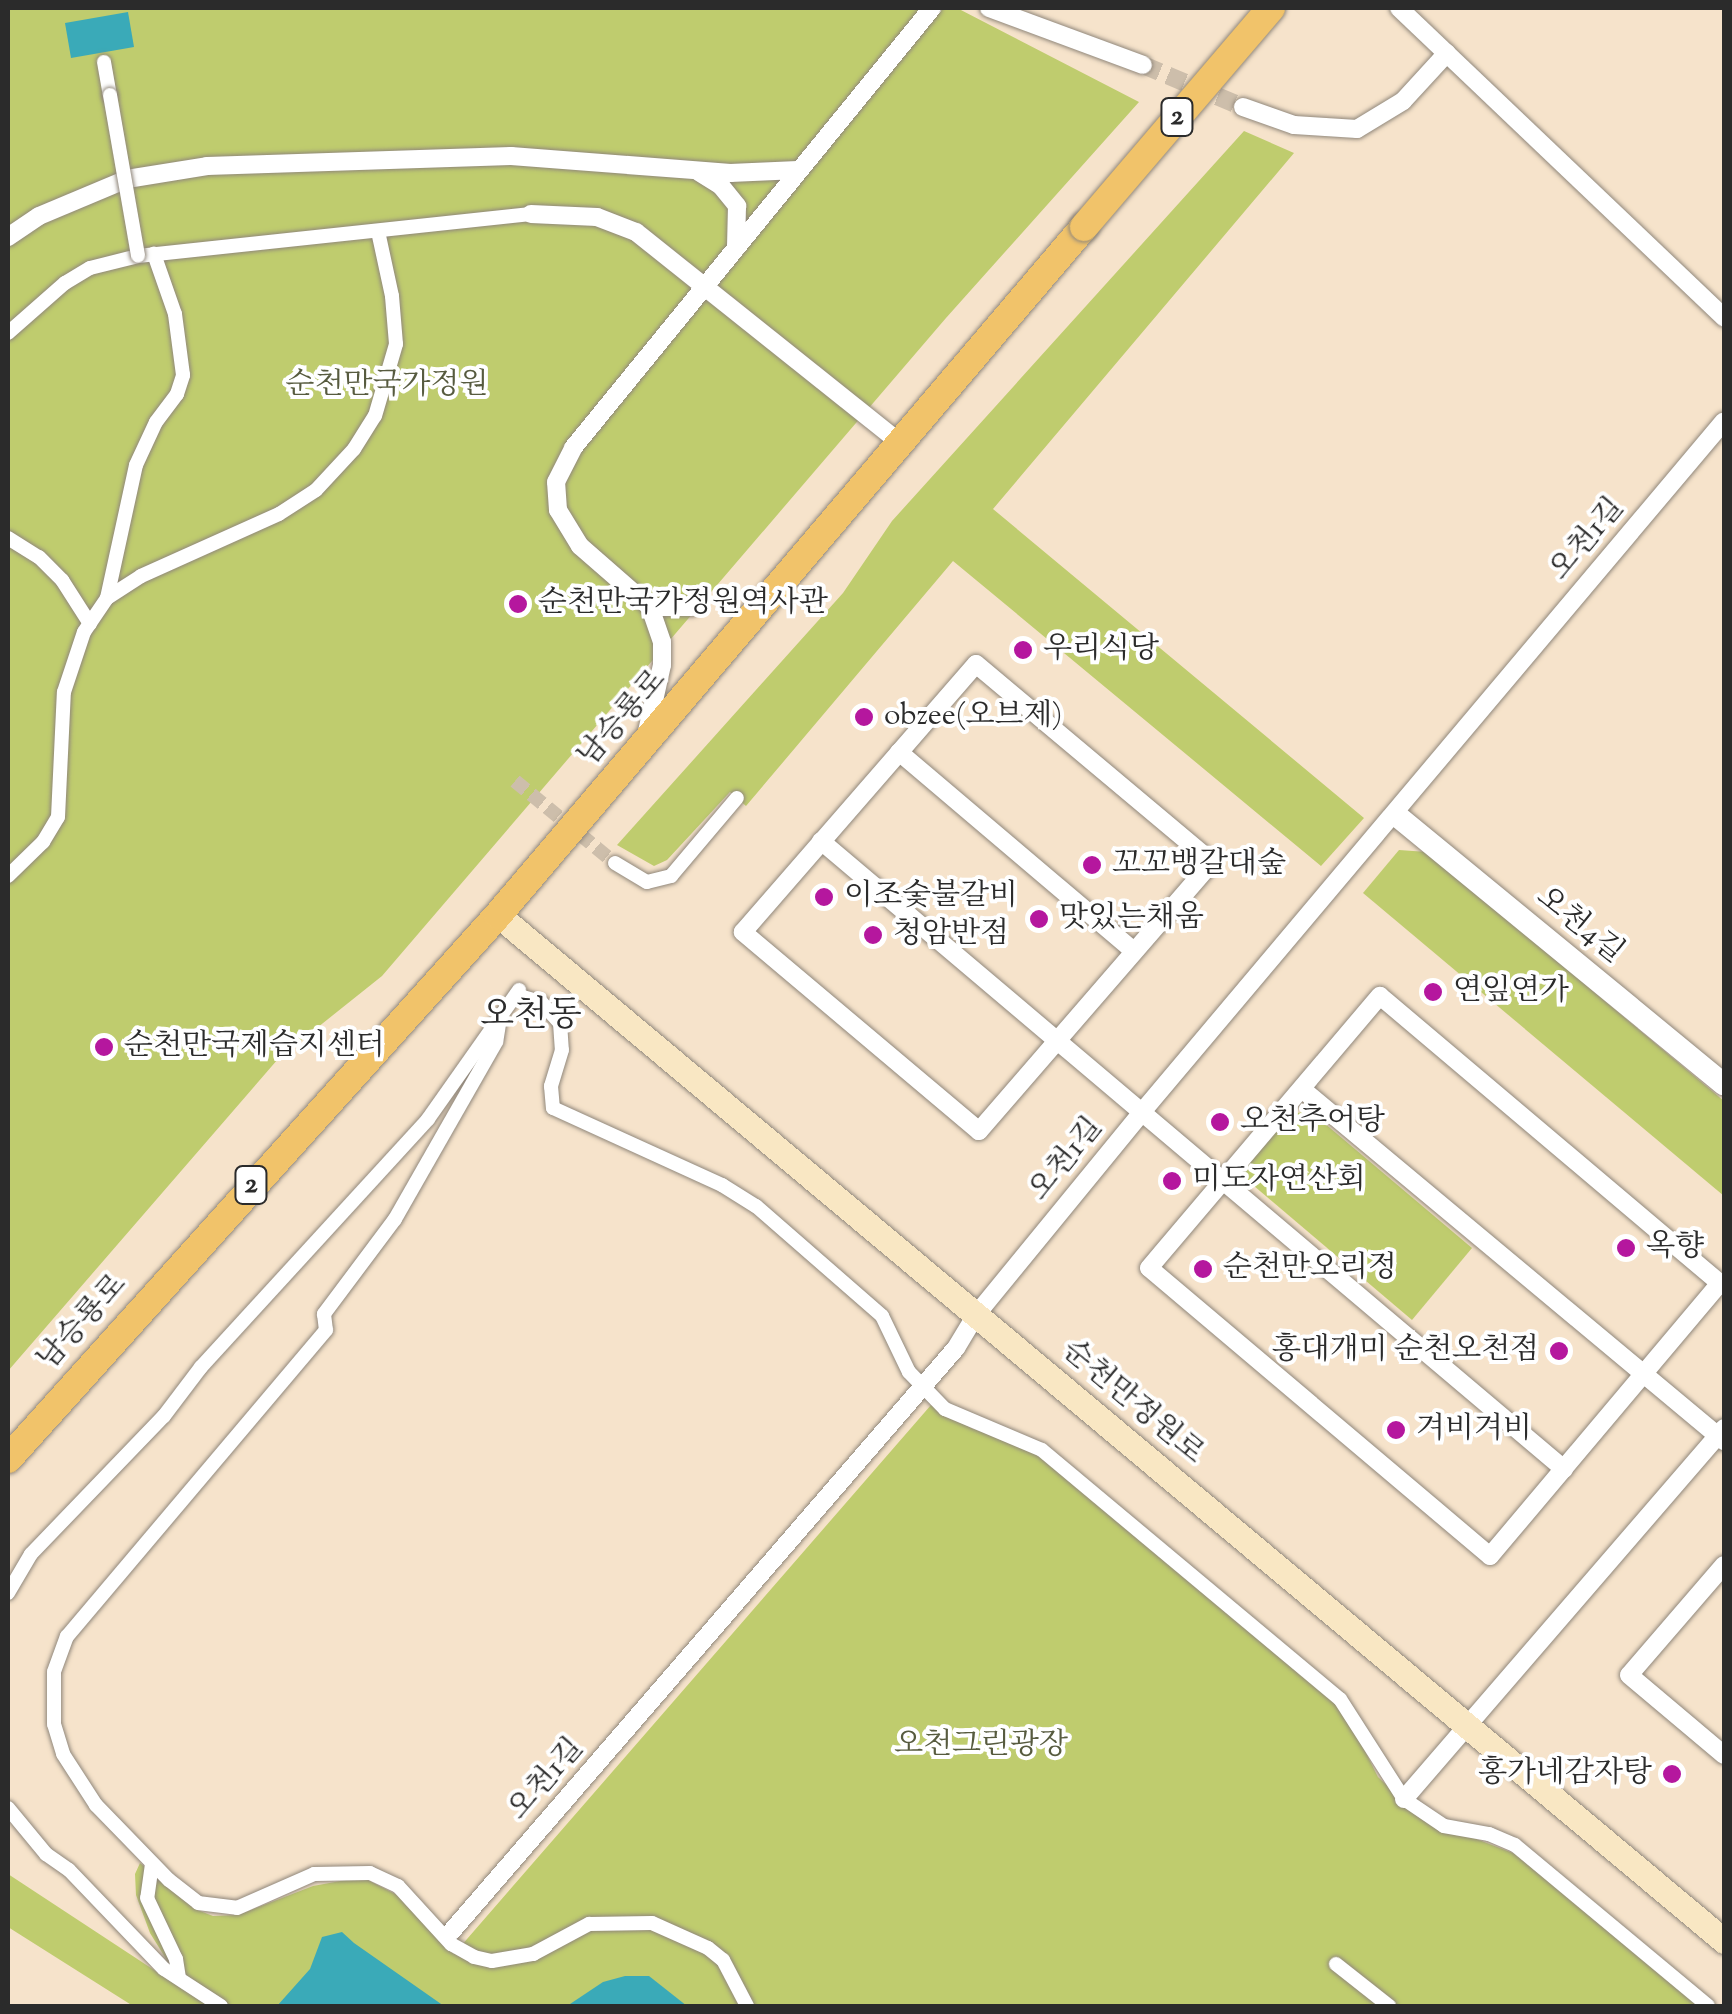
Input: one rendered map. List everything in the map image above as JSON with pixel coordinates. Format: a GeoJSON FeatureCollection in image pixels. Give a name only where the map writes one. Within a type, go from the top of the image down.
{"type":"FeatureCollection","features":[{"type":"Feature","properties":{"kind":"main road","name":"남승룡로"},"geometry":{"type":"LineString","coordinates":[[8,1459],[498,915],[1270,8]]}},
{"type":"Feature","properties":{"kind":"main road","name":"순천만정원로"},"geometry":{"type":"LineString","coordinates":[[498,915],[1724,1941]]}},
{"type":"Feature","properties":{"kind":"street"},"geometry":{"type":"LineString","coordinates":[[645,744],[662,665],[662,642],[650,607],[580,546],[558,510],[556,482],[573,448],[932,8]]}},
{"type":"Feature","properties":{"kind":"street"},"geometry":{"type":"LineString","coordinates":[[989,8],[1143,65]]}},
{"type":"Feature","properties":{"kind":"street"},"geometry":{"type":"LineString","coordinates":[[1398,8],[1724,318]]}},
{"type":"Feature","properties":{"kind":"street"},"geometry":{"type":"LineString","coordinates":[[1243,106],[1294,125],[1357,130],[1403,101],[1448,53]]}},
{"type":"Feature","properties":{"kind":"street"},"geometry":{"type":"LineString","coordinates":[[104,62],[138,256]]}},
{"type":"Feature","properties":{"kind":"street"},"geometry":{"type":"LineString","coordinates":[[8,237],[53,209],[127,179],[207,166],[511,156],[697,171],[798,170]]}},
{"type":"Feature","properties":{"kind":"street"},"geometry":{"type":"LineString","coordinates":[[697,171],[721,186],[737,206],[736,248]]}},
{"type":"Feature","properties":{"kind":"street"},"geometry":{"type":"LineString","coordinates":[[8,333],[65,283],[90,268],[138,256],[530,214],[616,221],[707,287],[902,444]]}},
{"type":"Feature","properties":{"kind":"street"},"geometry":{"type":"LineString","coordinates":[[8,876],[43,842],[58,817],[64,692],[90,624],[108,598],[141,576],[279,514],[316,490],[354,450],[375,416],[396,344],[392,296],[378,231]]}},
{"type":"Feature","properties":{"kind":"street"},"geometry":{"type":"LineString","coordinates":[[108,598],[136,465],[156,422],[177,394],[182,375],[175,314],[154,254]]}},
{"type":"Feature","properties":{"kind":"street","name":"오천1길"},"geometry":{"type":"LineString","coordinates":[[452,1932],[956,1348],[976,1315],[1142,1112],[1724,422]]}},
{"type":"Feature","properties":{"kind":"street"},"geometry":{"type":"LineString","coordinates":[[8,538],[39,557],[62,580],[90,624]]}},
{"type":"Feature","properties":{"kind":"street"},"geometry":{"type":"LineString","coordinates":[[650,607],[692,607]]}},
{"type":"Feature","properties":{"kind":"street"},"geometry":{"type":"LineString","coordinates":[[976,664],[1212,862],[980,1131],[742,932],[821,841],[976,664]]}},
{"type":"Feature","properties":{"kind":"street"},"geometry":{"type":"LineString","coordinates":[[899,752],[1134,951]]}},
{"type":"Feature","properties":{"kind":"street"},"geometry":{"type":"LineString","coordinates":[[615,863],[647,882],[671,876],[736,798]]}},
{"type":"Feature","properties":{"kind":"street","name":"오천4길"},"geometry":{"type":"LineString","coordinates":[[1396,815],[1724,1084]]}},
{"type":"Feature","properties":{"kind":"street"},"geometry":{"type":"LineString","coordinates":[[821,841],[1564,1469]]}},
{"type":"Feature","properties":{"kind":"street"},"geometry":{"type":"LineString","coordinates":[[8,1593],[31,1554],[164,1416],[201,1367],[428,1119],[518,992],[541,1002],[560,1022],[562,1050],[551,1086],[553,1108],[722,1185],[756,1206],[882,1316],[921,1388],[964,1419],[1014,1434],[1042,1450],[1317,1678],[1350,1710],[1404,1799],[1444,1826],[1489,1834],[1514,1846],[1708,2006]]}},
{"type":"Feature","properties":{"kind":"street"},"geometry":{"type":"LineString","coordinates":[[1380,996],[1720,1284],[1490,1556],[1149,1268],[1302,1089],[1380,996]]}},
{"type":"Feature","properties":{"kind":"street"},"geometry":{"type":"LineString","coordinates":[[500,1018],[496,1042],[395,1220],[324,1314],[326,1330],[68,1636],[58,1654],[54,1724],[63,1754],[96,1805],[188,1896],[224,1908],[268,1898],[314,1874],[370,1873],[398,1886],[451,1944],[474,1958],[492,1961],[534,1954],[590,1924],[652,1923],[708,1948],[723,1960],[747,2006]]}},
{"type":"Feature","properties":{"kind":"street"},"geometry":{"type":"LineString","coordinates":[[1302,1089],[1722,1435],[1404,1799]]}},
{"type":"Feature","properties":{"kind":"street"},"geometry":{"type":"LineString","coordinates":[[1724,1564],[1629,1675],[1724,1755]]}},
{"type":"Feature","properties":{"kind":"street"},"geometry":{"type":"LineString","coordinates":[[1709,1582],[1724,1595]]}},
{"type":"Feature","properties":{"kind":"street"},"geometry":{"type":"LineString","coordinates":[[8,1808],[46,1854],[69,1870],[164,1968],[222,2006]]}},
{"type":"Feature","properties":{"kind":"street"},"geometry":{"type":"LineString","coordinates":[[152,1864],[147,1898],[176,1959],[179,1978]]}},
{"type":"Feature","properties":{"kind":"street"},"geometry":{"type":"LineString","coordinates":[[1336,1964],[1390,2006]]}},
{"type":"Feature","properties":{"kind":"green space","name":"순천만국가정원"},"geometry":{"type":"Polygon","coordinates":[[[8,8],[957,8],[1139,102],[946,318],[382,976],[278,1059],[8,1371],[8,8]]]}},
{"type":"Feature","properties":{"kind":"green space"},"geometry":{"type":"Polygon","coordinates":[[[1244,131],[1294,153],[993,509],[1364,818],[1321,866],[953,561],[746,806],[730,792],[667,860],[654,866],[617,845],[843,593],[892,521],[1244,131]]]}},
{"type":"Feature","properties":{"kind":"green space"},"geometry":{"type":"Polygon","coordinates":[[[1399,850],[1427,852],[1724,1101],[1724,1196],[1363,893],[1399,850]]]}},
{"type":"Feature","properties":{"kind":"green space"},"geometry":{"type":"Polygon","coordinates":[[[1310,1111],[1472,1248],[1412,1320],[1240,1174],[1291,1114],[1310,1111]]]}},
{"type":"Feature","properties":{"kind":"green space","name":"오천그린광장"},"geometry":{"type":"Polygon","coordinates":[[[931,1405],[973,1429],[1025,1443],[1331,1697],[1350,1721],[1378,1777],[1422,1818],[1518,1855],[1699,2006],[133,2006],[8,1927],[8,1874],[186,1991],[150,1933],[136,1895],[135,1874],[140,1863],[195,1909],[213,1916],[238,1915],[313,1886],[362,1877],[399,1896],[454,1954],[931,1405]]]}},
{"type":"Feature","properties":{"kind":"water"},"geometry":{"type":"Polygon","coordinates":[[[128,12],[134,47],[71,58],[65,23],[128,12]]]}},
{"type":"Feature","properties":{"kind":"water"},"geometry":{"type":"Polygon","coordinates":[[[342,1932],[444,2006],[277,2006],[310,1969],[322,1937],[342,1932]]]}},
{"type":"Feature","properties":{"kind":"water"},"geometry":{"type":"Polygon","coordinates":[[[625,1976],[649,1976],[687,2006],[567,2006],[603,1982],[625,1976]]]}},
{"type":"Feature","properties":{"kind":"tunnel"},"geometry":{"type":"LineString","coordinates":[[1143,65],[1243,107]]}},
{"type":"Feature","properties":{"kind":"tunnel"},"geometry":{"type":"LineString","coordinates":[[515,781],[615,863]]}},
{"type":"Feature","properties":{"kind":"place","name":"순천만국가정원역사관"},"geometry":{"type":"Point","coordinates":[518,604]}},
{"type":"Feature","properties":{"kind":"place","name":"우리식당"},"geometry":{"type":"Point","coordinates":[1023,650]}},
{"type":"Feature","properties":{"kind":"place","name":"obzee(오브제)"},"geometry":{"type":"Point","coordinates":[864,717]}},
{"type":"Feature","properties":{"kind":"place","name":"꼬꼬뱅갈대숲"},"geometry":{"type":"Point","coordinates":[1092,865]}},
{"type":"Feature","properties":{"kind":"place","name":"이조숯불갈비"},"geometry":{"type":"Point","coordinates":[824,897]}},
{"type":"Feature","properties":{"kind":"place","name":"맛있는채움"},"geometry":{"type":"Point","coordinates":[1039,919]}},
{"type":"Feature","properties":{"kind":"place","name":"청암반점"},"geometry":{"type":"Point","coordinates":[873,935]}},
{"type":"Feature","properties":{"kind":"place","name":"연잎연가"},"geometry":{"type":"Point","coordinates":[1433,992]}},
{"type":"Feature","properties":{"kind":"place","name":"순천만국제습지센터"},"geometry":{"type":"Point","coordinates":[104,1047]}},
{"type":"Feature","properties":{"kind":"place","name":"오천추어탕"},"geometry":{"type":"Point","coordinates":[1220,1122]}},
{"type":"Feature","properties":{"kind":"place","name":"미도자연산회"},"geometry":{"type":"Point","coordinates":[1172,1181]}},
{"type":"Feature","properties":{"kind":"place","name":"옥향"},"geometry":{"type":"Point","coordinates":[1626,1248]}},
{"type":"Feature","properties":{"kind":"place","name":"순천만오리정"},"geometry":{"type":"Point","coordinates":[1203,1269]}},
{"type":"Feature","properties":{"kind":"place","name":"홍대개미 순천오천점"},"geometry":{"type":"Point","coordinates":[1559,1351]}},
{"type":"Feature","properties":{"kind":"place","name":"겨비겨비"},"geometry":{"type":"Point","coordinates":[1396,1430]}},
{"type":"Feature","properties":{"kind":"place","name":"홍가네감자탕"},"geometry":{"type":"Point","coordinates":[1672,1774]}},
{"type":"Feature","properties":{"kind":"district","name":"오천동"},"geometry":{"type":"Point","coordinates":[531,1017]}}]}
